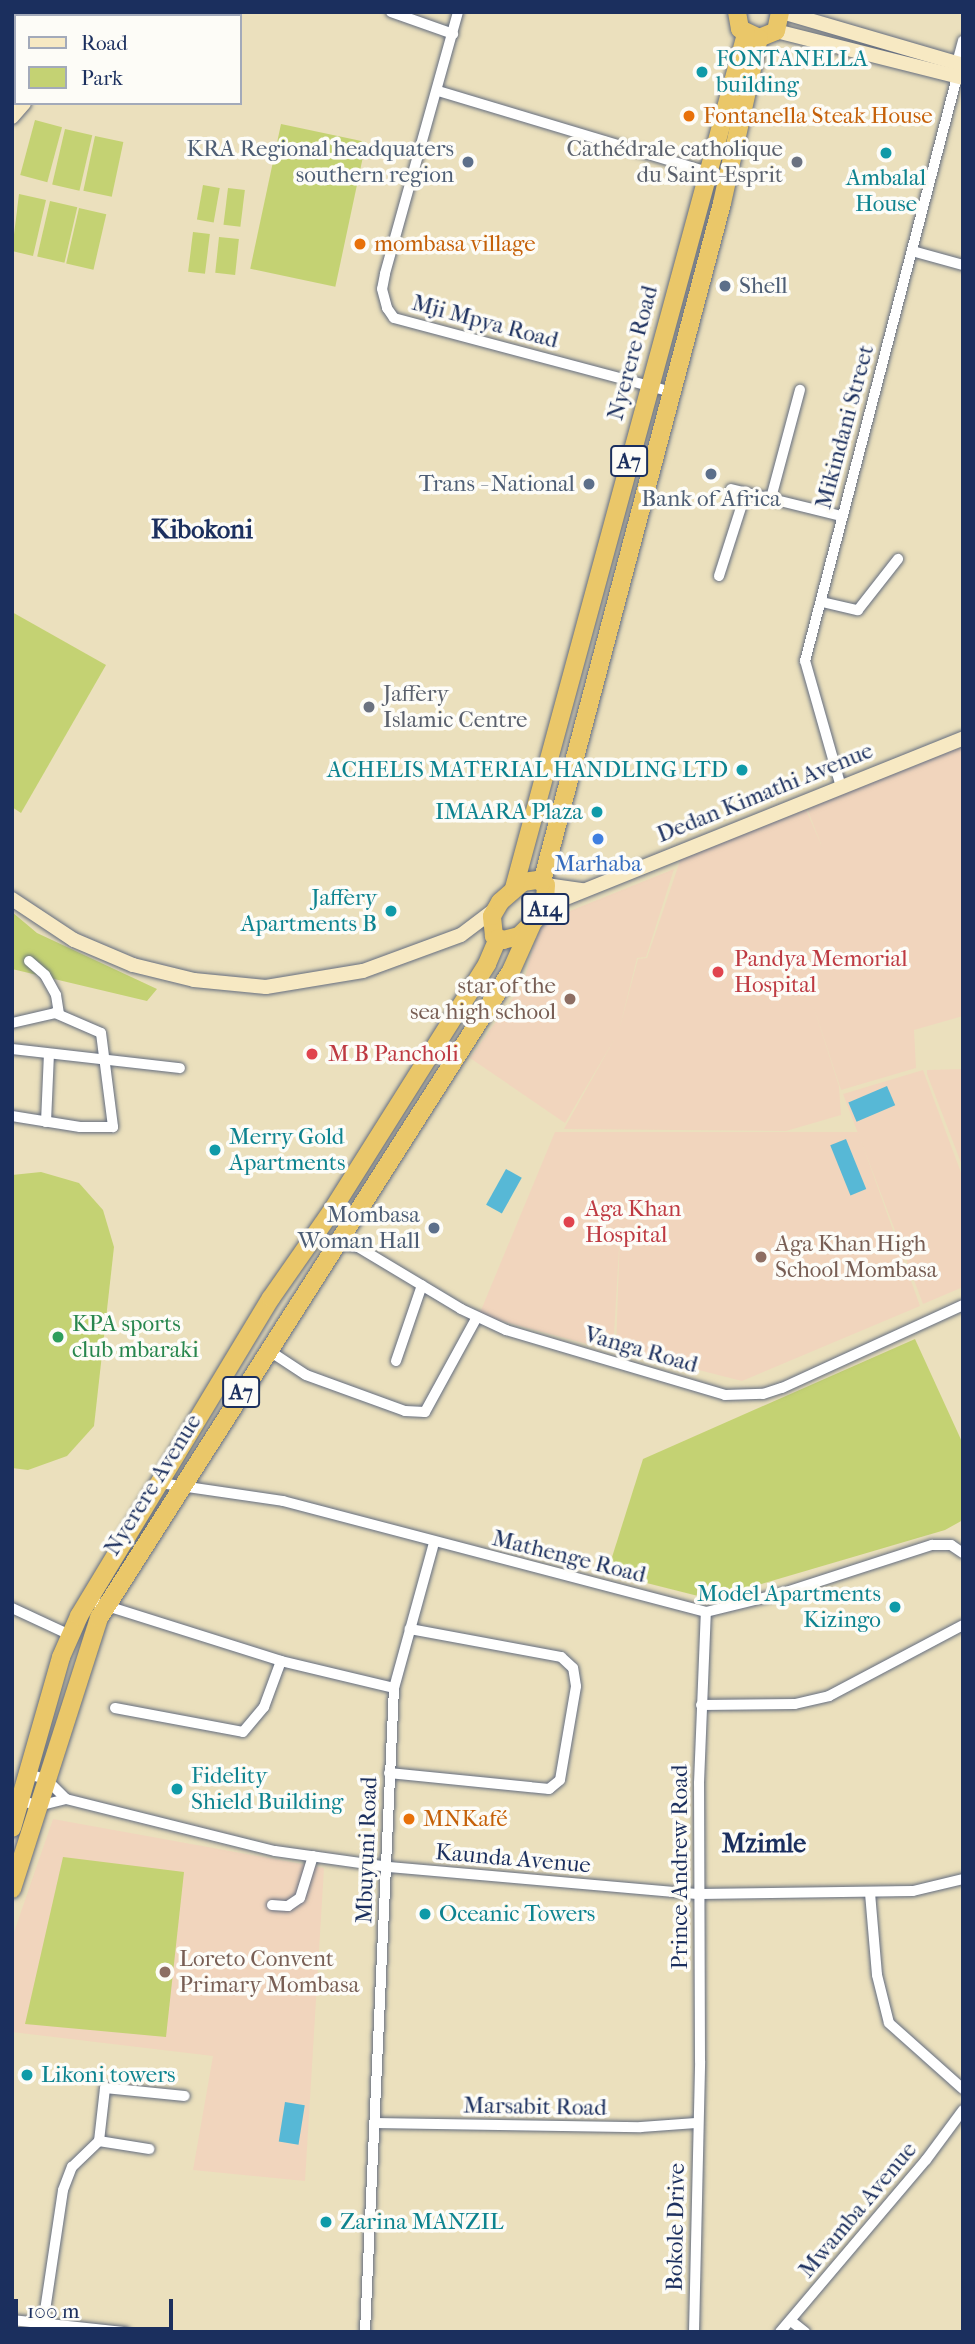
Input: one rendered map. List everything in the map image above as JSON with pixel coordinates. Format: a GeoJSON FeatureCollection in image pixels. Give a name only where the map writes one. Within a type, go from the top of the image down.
{"type":"FeatureCollection","features":[{"type":"Feature","properties":{"kind":"highway"},"geometry":{"type":"LineString","coordinates":[[733,13],[752,36],[776,31],[781,12]]}},
{"type":"Feature","properties":{"kind":"highway","name":"Nyerere Road"},"geometry":{"type":"LineString","coordinates":[[544,884],[722,203],[723,146],[752,36]]}},
{"type":"Feature","properties":{"kind":"highway","name":"Nyerere Road"},"geometry":{"type":"LineString","coordinates":[[514,888],[701,195],[708,172],[723,146]]}},
{"type":"Feature","properties":{"kind":"highway"},"geometry":{"type":"LineString","coordinates":[[701,195],[722,203]]}},
{"type":"Feature","properties":{"kind":"highway"},"geometry":{"type":"LineString","coordinates":[[580,646],[603,653]]}},
{"type":"Feature","properties":{"kind":"highway"},"geometry":{"type":"LineString","coordinates":[[572,674],[595,681]]}},
{"type":"Feature","properties":{"kind":"highway","name":"A14"},"geometry":{"type":"LineString","coordinates":[[528,880],[544,884],[547,906],[532,924],[510,939],[496,937],[494,910],[514,888],[528,880]]}},
{"type":"Feature","properties":{"kind":"highway","name":"Nyerere Avenue"},"geometry":{"type":"LineString","coordinates":[[12,1889],[81,1663],[105,1608],[334,1244],[511,971],[532,924]]}},
{"type":"Feature","properties":{"kind":"highway","name":"Nyerere Avenue"},"geometry":{"type":"LineString","coordinates":[[12,1828],[61,1657],[88,1600],[271,1298],[316,1236],[427,1058],[496,937]]}},
{"type":"Feature","properties":{"kind":"highway"},"geometry":{"type":"LineString","coordinates":[[427,1058],[448,1069]]}},
{"type":"Feature","properties":{"kind":"highway"},"geometry":{"type":"LineString","coordinates":[[355,1173],[374,1185]]}},
{"type":"Feature","properties":{"kind":"highway"},"geometry":{"type":"LineString","coordinates":[[197,1462],[271,1298]]}},
{"type":"Feature","properties":{"kind":"highway"},"geometry":{"type":"LineString","coordinates":[[61,1657],[81,1663]]}},
{"type":"Feature","properties":{"kind":"street"},"geometry":{"type":"LineString","coordinates":[[391,12],[453,34]]}},
{"type":"Feature","properties":{"kind":"street","name":"Mji Mpya Road"},"geometry":{"type":"LineString","coordinates":[[458,12],[384,281],[387,308],[394,318],[672,392]]}},
{"type":"Feature","properties":{"kind":"street"},"geometry":{"type":"LineString","coordinates":[[781,12],[960,71]]}},
{"type":"Feature","properties":{"kind":"street"},"geometry":{"type":"LineString","coordinates":[[776,31],[960,71]]}},
{"type":"Feature","properties":{"kind":"street","name":"Mikindani Street"},"geometry":{"type":"LineString","coordinates":[[841,786],[805,661],[960,71],[963,41]]}},
{"type":"Feature","properties":{"kind":"street"},"geometry":{"type":"LineString","coordinates":[[438,91],[708,172]]}},
{"type":"Feature","properties":{"kind":"street"},"geometry":{"type":"LineString","coordinates":[[912,251],[963,265]]}},
{"type":"Feature","properties":{"kind":"street"},"geometry":{"type":"LineString","coordinates":[[771,498],[800,390]]}},
{"type":"Feature","properties":{"kind":"street"},"geometry":{"type":"LineString","coordinates":[[732,489],[841,516]]}},
{"type":"Feature","properties":{"kind":"street"},"geometry":{"type":"LineString","coordinates":[[719,576],[746,492]]}},
{"type":"Feature","properties":{"kind":"street"},"geometry":{"type":"LineString","coordinates":[[822,602],[858,610],[898,559]]}},
{"type":"Feature","properties":{"kind":"street","name":"Dedan Kimathi Avenue"},"geometry":{"type":"LineString","coordinates":[[547,906],[963,738]]}},
{"type":"Feature","properties":{"kind":"street","name":"Dedan Kimathi Avenue"},"geometry":{"type":"LineString","coordinates":[[544,884],[584,890]]}},
{"type":"Feature","properties":{"kind":"street"},"geometry":{"type":"LineString","coordinates":[[12,899],[55,929],[116,958],[168,975],[239,986],[288,986],[347,976],[461,935],[494,910]]}},
{"type":"Feature","properties":{"kind":"street"},"geometry":{"type":"LineString","coordinates":[[461,935],[496,937]]}},
{"type":"Feature","properties":{"kind":"street"},"geometry":{"type":"LineString","coordinates":[[29,961],[50,985],[59,1014]]}},
{"type":"Feature","properties":{"kind":"street"},"geometry":{"type":"LineString","coordinates":[[12,1023],[40,1013],[59,1014],[101,1033],[113,1128],[12,1116]]}},
{"type":"Feature","properties":{"kind":"street"},"geometry":{"type":"LineString","coordinates":[[12,1049],[105,1062],[180,1068]]}},
{"type":"Feature","properties":{"kind":"street"},"geometry":{"type":"LineString","coordinates":[[46,1122],[49,1054]]}},
{"type":"Feature","properties":{"kind":"street"},"geometry":{"type":"LineString","coordinates":[[331,1212],[348,1225],[358,1247]]}},
{"type":"Feature","properties":{"kind":"street","name":"Vanga Road"},"geometry":{"type":"LineString","coordinates":[[316,1236],[334,1244],[358,1247],[477,1317],[673,1380],[744,1396],[782,1388],[963,1305]]}},
{"type":"Feature","properties":{"kind":"street"},"geometry":{"type":"LineString","coordinates":[[396,1361],[422,1285]]}},
{"type":"Feature","properties":{"kind":"street"},"geometry":{"type":"LineString","coordinates":[[268,1350],[306,1375],[405,1411],[425,1412],[477,1317]]}},
{"type":"Feature","properties":{"kind":"street","name":"Mathenge Road"},"geometry":{"type":"LineString","coordinates":[[160,1483],[283,1501],[434,1543],[706,1612],[783,1594],[932,1545],[951,1545],[963,1553]]}},
{"type":"Feature","properties":{"kind":"street","name":"Mbuyuni Road"},"geometry":{"type":"LineString","coordinates":[[365,2332],[389,1867],[389,1773],[394,1688],[434,1543]]}},
{"type":"Feature","properties":{"kind":"street"},"geometry":{"type":"LineString","coordinates":[[88,1600],[105,1608],[281,1661],[394,1688]]}},
{"type":"Feature","properties":{"kind":"street"},"geometry":{"type":"LineString","coordinates":[[12,1608],[70,1635]]}},
{"type":"Feature","properties":{"kind":"street","name":"Prince Andrew Road"},"geometry":{"type":"LineString","coordinates":[[695,2123],[701,1705],[706,1612]]}},
{"type":"Feature","properties":{"kind":"street"},"geometry":{"type":"LineString","coordinates":[[701,1705],[794,1704],[829,1696],[963,1625]]}},
{"type":"Feature","properties":{"kind":"street"},"geometry":{"type":"LineString","coordinates":[[389,1773],[549,1789],[560,1780],[576,1686],[573,1668],[561,1657],[410,1629]]}},
{"type":"Feature","properties":{"kind":"street"},"geometry":{"type":"LineString","coordinates":[[116,1709],[243,1732],[264,1707],[281,1661]]}},
{"type":"Feature","properties":{"kind":"street"},"geometry":{"type":"LineString","coordinates":[[28,1774],[46,1779],[66,1799]]}},
{"type":"Feature","properties":{"kind":"street","name":"Kaunda Avenue"},"geometry":{"type":"LineString","coordinates":[[38,1806],[66,1799],[313,1856],[389,1867],[700,1894],[870,1893],[939,1888],[963,1879]]}},
{"type":"Feature","properties":{"kind":"street"},"geometry":{"type":"LineString","coordinates":[[20,1800],[38,1806]]}},
{"type":"Feature","properties":{"kind":"street"},"geometry":{"type":"LineString","coordinates":[[272,1905],[288,1906],[300,1898],[313,1856]]}},
{"type":"Feature","properties":{"kind":"street"},"geometry":{"type":"LineString","coordinates":[[870,1893],[877,1975],[889,2023],[963,2089]]}},
{"type":"Feature","properties":{"kind":"street"},"geometry":{"type":"LineString","coordinates":[[43,2324],[63,2190],[72,2167],[99,2141],[105,2088],[186,2096]]}},
{"type":"Feature","properties":{"kind":"street","name":"Mwamba Avenue"},"geometry":{"type":"LineString","coordinates":[[780,2332],[963,2110]]}},
{"type":"Feature","properties":{"kind":"street","name":"Marsabit Road"},"geometry":{"type":"LineString","coordinates":[[374,2123],[641,2127],[695,2123]]}},
{"type":"Feature","properties":{"kind":"street","name":"Bokole Drive"},"geometry":{"type":"LineString","coordinates":[[694,2332],[695,2123]]}},
{"type":"Feature","properties":{"kind":"street"},"geometry":{"type":"LineString","coordinates":[[99,2141],[149,2149]]}},
{"type":"Feature","properties":{"kind":"street"},"geometry":{"type":"LineString","coordinates":[[12,2319],[125,2332]]}},
{"type":"Feature","properties":{"kind":"street"},"geometry":{"type":"LineString","coordinates":[[791,2320],[805,2332]]}},
{"type":"Feature","properties":{"kind":"shaded area"},"geometry":{"type":"Polygon","coordinates":[[[963,745],[963,1016],[914,1030],[916,1068],[841,1090],[812,1002],[839,1086],[841,1115],[786,1131],[564,1129],[615,1038],[565,1123],[470,1058],[523,984],[540,923],[674,869],[646,957],[637,958],[619,1030],[638,959],[647,958],[681,858],[805,807],[823,849],[806,806],[963,745]]]}},
{"type":"Feature","properties":{"kind":"shaded area"},"geometry":{"type":"Polygon","coordinates":[[[963,1069],[963,1168],[927,1070],[963,1069]]]}},
{"type":"Feature","properties":{"kind":"shaded area"},"geometry":{"type":"Polygon","coordinates":[[[923,1070],[963,1178],[963,1287],[923,1304],[843,1094],[923,1070]]]}},
{"type":"Feature","properties":{"kind":"shaded area","name":"Aga Khan High School Mombasa"},"geometry":{"type":"Polygon","coordinates":[[[555,1132],[858,1132],[920,1306],[742,1381],[616,1349],[620,1232],[613,1351],[479,1315],[555,1132]]]}},
{"type":"Feature","properties":{"kind":"shaded area","name":"Loreto Convent Primary Mombasa"},"geometry":{"type":"Polygon","coordinates":[[[53,1819],[324,1868],[305,2181],[193,2170],[213,2056],[12,2032],[12,1938],[53,1819]]]}},
{"type":"Feature","properties":{"kind":"green space"},"geometry":{"type":"Polygon","coordinates":[[[35,120],[62,127],[47,182],[20,175],[35,120]]]}},
{"type":"Feature","properties":{"kind":"green space"},"geometry":{"type":"Polygon","coordinates":[[[281,124],[366,142],[335,287],[250,269],[281,124]]]}},
{"type":"Feature","properties":{"kind":"green space"},"geometry":{"type":"Polygon","coordinates":[[[65,129],[92,135],[79,191],[52,185],[65,129]]]}},
{"type":"Feature","properties":{"kind":"green space"},"geometry":{"type":"Polygon","coordinates":[[[95,136],[123,142],[112,197],[83,191],[95,136]]]}},
{"type":"Feature","properties":{"kind":"green space"},"geometry":{"type":"Polygon","coordinates":[[[203,185],[220,188],[214,222],[197,219],[203,185]]]}},
{"type":"Feature","properties":{"kind":"green space"},"geometry":{"type":"Polygon","coordinates":[[[228,188],[245,190],[240,227],[223,225],[228,188]]]}},
{"type":"Feature","properties":{"kind":"green space"},"geometry":{"type":"Polygon","coordinates":[[[19,194],[46,200],[33,256],[12,251],[19,194]]]}},
{"type":"Feature","properties":{"kind":"green space"},"geometry":{"type":"Polygon","coordinates":[[[50,201],[77,207],[64,263],[37,257],[50,201]]]}},
{"type":"Feature","properties":{"kind":"green space"},"geometry":{"type":"Polygon","coordinates":[[[79,208],[106,214],[93,270],[66,264],[79,208]]]}},
{"type":"Feature","properties":{"kind":"green space"},"geometry":{"type":"Polygon","coordinates":[[[193,232],[210,234],[205,274],[188,272],[193,232]]]}},
{"type":"Feature","properties":{"kind":"green space"},"geometry":{"type":"Polygon","coordinates":[[[219,237],[239,239],[235,275],[215,273],[219,237]]]}},
{"type":"Feature","properties":{"kind":"green space"},"geometry":{"type":"Polygon","coordinates":[[[12,612],[106,665],[21,813],[12,807],[12,612]]]}},
{"type":"Feature","properties":{"kind":"green space"},"geometry":{"type":"Polygon","coordinates":[[[12,912],[37,933],[157,989],[147,1001],[12,969],[12,912]]]}},
{"type":"Feature","properties":{"kind":"green space","name":"KPA sports club mbaraki"},"geometry":{"type":"Polygon","coordinates":[[[41,1172],[79,1183],[103,1210],[114,1247],[94,1426],[67,1456],[28,1470],[12,1468],[12,1175],[41,1172]]]}},
{"type":"Feature","properties":{"kind":"green space"},"geometry":{"type":"Polygon","coordinates":[[[915,1339],[963,1444],[963,1520],[945,1530],[710,1599],[607,1573],[643,1459],[915,1339]]]}},
{"type":"Feature","properties":{"kind":"green space"},"geometry":{"type":"Polygon","coordinates":[[[63,1857],[184,1872],[166,2037],[25,2024],[63,1857]]]}},
{"type":"Feature","properties":{"kind":"water"},"geometry":{"type":"Polygon","coordinates":[[[887,1086],[895,1105],[857,1122],[848,1102],[887,1086]]]}},
{"type":"Feature","properties":{"kind":"water"},"geometry":{"type":"Polygon","coordinates":[[[846,1139],[866,1189],[850,1195],[830,1145],[846,1139]]]}},
{"type":"Feature","properties":{"kind":"water"},"geometry":{"type":"Polygon","coordinates":[[[506,1169],[522,1178],[502,1214],[486,1205],[506,1169]]]}},
{"type":"Feature","properties":{"kind":"water"},"geometry":{"type":"Polygon","coordinates":[[[285,2102],[305,2105],[298,2145],[279,2142],[285,2102]]]}},
{"type":"Feature","properties":{"kind":"place","name":"FONTANELLA building"},"geometry":{"type":"Point","coordinates":[702,72]}},
{"type":"Feature","properties":{"kind":"place","name":"Fontanella Steak House"},"geometry":{"type":"Point","coordinates":[689,116]}},
{"type":"Feature","properties":{"kind":"place","name":"Ambalal House"},"geometry":{"type":"Point","coordinates":[886,153]}},
{"type":"Feature","properties":{"kind":"place","name":"KRA Regional headquaters southern region"},"geometry":{"type":"Point","coordinates":[468,162]}},
{"type":"Feature","properties":{"kind":"place","name":"Cathédrale catholique du Saint-Esprit"},"geometry":{"type":"Point","coordinates":[797,162]}},
{"type":"Feature","properties":{"kind":"place","name":"mombasa village"},"geometry":{"type":"Point","coordinates":[360,244]}},
{"type":"Feature","properties":{"kind":"place","name":"Shell"},"geometry":{"type":"Point","coordinates":[725,286]}},
{"type":"Feature","properties":{"kind":"place","name":"Bank of Africa"},"geometry":{"type":"Point","coordinates":[711,474]}},
{"type":"Feature","properties":{"kind":"place","name":"Trans - National"},"geometry":{"type":"Point","coordinates":[589,484]}},
{"type":"Feature","properties":{"kind":"place","name":"Jaffery Islamic Centre"},"geometry":{"type":"Point","coordinates":[369,707]}},
{"type":"Feature","properties":{"kind":"place","name":"ACHELIS MATERIAL HANDLING LTD"},"geometry":{"type":"Point","coordinates":[742,770]}},
{"type":"Feature","properties":{"kind":"place","name":"IMAARA Plaza"},"geometry":{"type":"Point","coordinates":[597,812]}},
{"type":"Feature","properties":{"kind":"place","name":"Marhaba"},"geometry":{"type":"Point","coordinates":[598,839]}},
{"type":"Feature","properties":{"kind":"place","name":"Jaffery Apartments B"},"geometry":{"type":"Point","coordinates":[391,911]}},
{"type":"Feature","properties":{"kind":"place","name":"Pandya Memorial Hospital"},"geometry":{"type":"Point","coordinates":[718,972]}},
{"type":"Feature","properties":{"kind":"place","name":"star of the sea high school"},"geometry":{"type":"Point","coordinates":[570,999]}},
{"type":"Feature","properties":{"kind":"place","name":"M B Pancholi"},"geometry":{"type":"Point","coordinates":[312,1054]}},
{"type":"Feature","properties":{"kind":"place","name":"Merry Gold Apartments"},"geometry":{"type":"Point","coordinates":[215,1150]}},
{"type":"Feature","properties":{"kind":"place","name":"Aga Khan Hospital"},"geometry":{"type":"Point","coordinates":[569,1222]}},
{"type":"Feature","properties":{"kind":"place","name":"Mombasa Woman Hall"},"geometry":{"type":"Point","coordinates":[434,1228]}},
{"type":"Feature","properties":{"kind":"place","name":"Aga Khan High School Mombasa"},"geometry":{"type":"Point","coordinates":[761,1257]}},
{"type":"Feature","properties":{"kind":"place","name":"KPA sports club mbaraki"},"geometry":{"type":"Point","coordinates":[58,1337]}},
{"type":"Feature","properties":{"kind":"place","name":"Model Apartments Kizingo"},"geometry":{"type":"Point","coordinates":[895,1607]}},
{"type":"Feature","properties":{"kind":"place","name":"Fidelity Shield Building"},"geometry":{"type":"Point","coordinates":[177,1789]}},
{"type":"Feature","properties":{"kind":"place","name":"MNKafé"},"geometry":{"type":"Point","coordinates":[409,1819]}},
{"type":"Feature","properties":{"kind":"place","name":"Oceanic Towers"},"geometry":{"type":"Point","coordinates":[425,1914]}},
{"type":"Feature","properties":{"kind":"place","name":"Loreto Convent Primary Mombasa"},"geometry":{"type":"Point","coordinates":[165,1972]}},
{"type":"Feature","properties":{"kind":"place","name":"Likoni towers"},"geometry":{"type":"Point","coordinates":[27,2075]}},
{"type":"Feature","properties":{"kind":"place","name":"Zarina MANZIL"},"geometry":{"type":"Point","coordinates":[326,2222]}},
{"type":"Feature","properties":{"kind":"district","name":"Kibokoni"},"geometry":{"type":"Point","coordinates":[202,530]}},
{"type":"Feature","properties":{"kind":"district","name":"Mzimle"},"geometry":{"type":"Point","coordinates":[764,1844]}}]}
